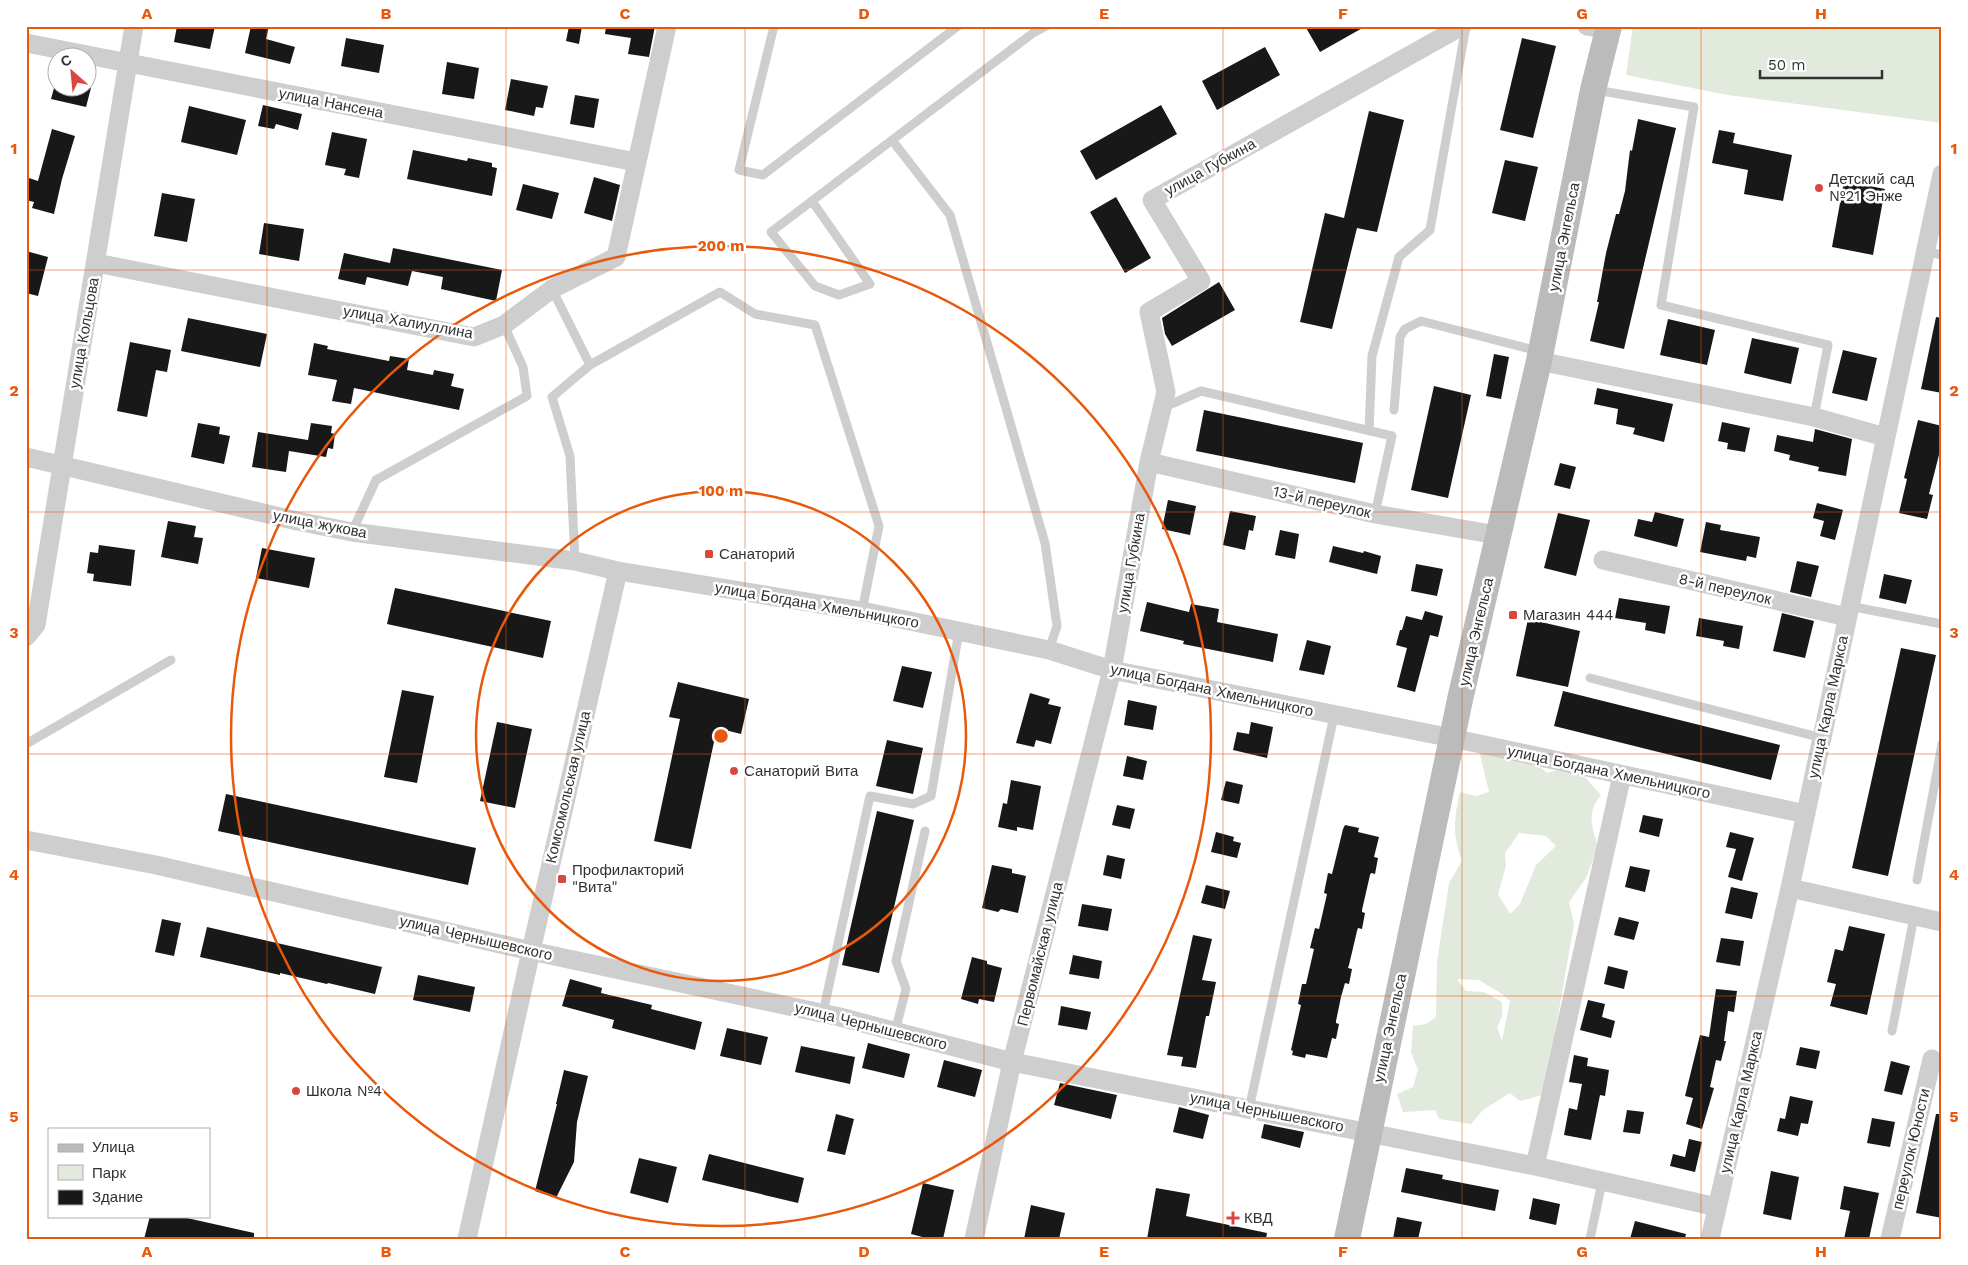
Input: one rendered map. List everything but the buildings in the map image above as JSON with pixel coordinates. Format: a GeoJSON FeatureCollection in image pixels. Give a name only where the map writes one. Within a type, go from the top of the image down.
{"type":"FeatureCollection","features":[{"type":"Feature","properties":{"kind":"street","name":"улица Кольцова"},"geometry":{"type":"LineString","coordinates":[[26,638],[36,625],[134,26]]}},
{"type":"Feature","properties":{"kind":"street","name":"улица Халиуллина"},"geometry":{"type":"LineString","coordinates":[[96,263],[474,337],[504,325],[552,289],[616,257],[667,26]]}},
{"type":"Feature","properties":{"kind":"street","name":"улица Губкина"},"geometry":{"type":"LineString","coordinates":[[1112,670],[1148,462],[1166,392],[1149,312],[1201,281],[1152,200],[1462,26]]}},
{"type":"Feature","properties":{"kind":"street","name":"улица Энгельса"},"geometry":{"type":"LineString","coordinates":[[1346,1239],[1452,738],[1540,356],[1593,90],[1602,27]]}},
{"type":"Feature","properties":{"kind":"street","name":"улица Нансена"},"geometry":{"type":"LineString","coordinates":[[26,43],[636,162]]}},
{"type":"Feature","properties":{"kind":"street","name":"улица Карла Маркса"},"geometry":{"type":"LineString","coordinates":[[1710,1239],[1790,888],[1885,438],[1934,253],[1942,174]]}},
{"type":"Feature","properties":{"kind":"street"},"geometry":{"type":"LineString","coordinates":[[1540,356],[1814,418],[1885,438]]}},
{"type":"Feature","properties":{"kind":"street","name":"улица жукова"},"geometry":{"type":"LineString","coordinates":[[26,457],[297,521],[352,532],[575,561],[618,570]]}},
{"type":"Feature","properties":{"kind":"street","name":"13-й переулок"},"geometry":{"type":"LineString","coordinates":[[1148,462],[1375,514],[1498,535]]}},
{"type":"Feature","properties":{"kind":"street","name":"8-й переулок"},"geometry":{"type":"LineString","coordinates":[[1604,560],[1848,612]]}},
{"type":"Feature","properties":{"kind":"street","name":"улица Богдана Хмельницкого"},"geometry":{"type":"LineString","coordinates":[[618,570],[862,611],[1049,650],[1112,670],[1334,716],[1452,738],[1806,814]]}},
{"type":"Feature","properties":{"kind":"street","name":"Комсомольская улица"},"geometry":{"type":"LineString","coordinates":[[467,1239],[530,951],[618,570]]}},
{"type":"Feature","properties":{"kind":"street","name":"Первомайская улица"},"geometry":{"type":"LineString","coordinates":[[974,1239],[1012,1062],[1112,670]]}},
{"type":"Feature","properties":{"kind":"street"},"geometry":{"type":"LineString","coordinates":[[1535,1166],[1622,775]]}},
{"type":"Feature","properties":{"kind":"street","name":"улица Чернышевского"},"geometry":{"type":"LineString","coordinates":[[26,840],[156,865],[530,951],[823,1013],[1012,1062],[1535,1166],[1717,1207]]}},
{"type":"Feature","properties":{"kind":"street"},"geometry":{"type":"LineString","coordinates":[[1790,888],[1942,922]]}},
{"type":"Feature","properties":{"kind":"street","name":"переулок Юности"},"geometry":{"type":"LineString","coordinates":[[1890,1239],[1932,1059]]}},
{"type":"Feature","properties":{"kind":"lane"},"geometry":{"type":"LineString","coordinates":[[774,26],[739,170],[764,175],[958,26]]}},
{"type":"Feature","properties":{"kind":"lane"},"geometry":{"type":"LineString","coordinates":[[812,201],[870,284],[839,296],[815,286],[771,232],[1033,33],[1046,26]]}},
{"type":"Feature","properties":{"kind":"lane"},"geometry":{"type":"LineString","coordinates":[[1369,431],[1372,356],[1399,257],[1430,230],[1466,26]]}},
{"type":"Feature","properties":{"kind":"lane"},"geometry":{"type":"LineString","coordinates":[[1593,90],[1694,107],[1661,306],[1828,345],[1814,418]]}},
{"type":"Feature","properties":{"kind":"lane"},"geometry":{"type":"LineString","coordinates":[[892,140],[950,215],[1045,544],[1056,626],[1049,650]]}},
{"type":"Feature","properties":{"kind":"lane"},"geometry":{"type":"LineString","coordinates":[[552,289],[590,365]]}},
{"type":"Feature","properties":{"kind":"lane"},"geometry":{"type":"LineString","coordinates":[[575,561],[570,456],[552,396],[590,365],[720,292],[755,314],[815,325],[879,526],[862,611]]}},
{"type":"Feature","properties":{"kind":"lane"},"geometry":{"type":"LineString","coordinates":[[1394,410],[1400,337],[1405,329],[1421,321],[1540,356]]}},
{"type":"Feature","properties":{"kind":"lane"},"geometry":{"type":"LineString","coordinates":[[352,532],[376,480],[527,396],[523,367],[504,325]]}},
{"type":"Feature","properties":{"kind":"lane"},"geometry":{"type":"LineString","coordinates":[[1162,408],[1201,391],[1392,436],[1375,514]]}},
{"type":"Feature","properties":{"kind":"lane","name":"8-й переулок"},"geometry":{"type":"LineString","coordinates":[[1848,612],[1942,624]]}},
{"type":"Feature","properties":{"kind":"lane"},"geometry":{"type":"LineString","coordinates":[[823,1013],[870,796],[913,804],[931,796],[959,631]]}},
{"type":"Feature","properties":{"kind":"lane"},"geometry":{"type":"LineString","coordinates":[[26,744],[171,660]]}},
{"type":"Feature","properties":{"kind":"lane"},"geometry":{"type":"LineString","coordinates":[[1590,678],[1822,738]]}},
{"type":"Feature","properties":{"kind":"lane"},"geometry":{"type":"LineString","coordinates":[[1249,1108],[1334,716]]}},
{"type":"Feature","properties":{"kind":"lane"},"geometry":{"type":"LineString","coordinates":[[1917,880],[1942,744]]}},
{"type":"Feature","properties":{"kind":"lane"},"geometry":{"type":"LineString","coordinates":[[895,1032],[906,989],[896,961],[925,831]]}},
{"type":"Feature","properties":{"kind":"lane"},"geometry":{"type":"LineString","coordinates":[[1892,1031],[1914,917]]}},
{"type":"Feature","properties":{"kind":"lane"},"geometry":{"type":"LineString","coordinates":[[1590,1239],[1602,1182]]}},
{"type":"Feature","properties":{"kind":"green space"},"geometry":{"type":"Polygon","coordinates":[[[1633,26],[1942,26],[1942,123],[1728,95],[1626,75],[1633,26]]]}},
{"type":"Feature","properties":{"kind":"green space"},"geometry":{"type":"Polygon","coordinates":[[[1478,746],[1539,766],[1547,773],[1573,766],[1583,769],[1584,776],[1601,795],[1592,813],[1592,826],[1598,846],[1586,878],[1569,902],[1574,924],[1550,1062],[1542,1095],[1520,1101],[1510,1093],[1483,1110],[1471,1124],[1439,1119],[1435,1110],[1403,1112],[1397,1094],[1413,1087],[1418,1070],[1411,1052],[1413,1026],[1426,1024],[1436,1017],[1437,962],[1449,883],[1462,861],[1455,835],[1456,810],[1460,792],[1476,796],[1489,792],[1478,746]],[[1519,833],[1505,853],[1506,866],[1498,894],[1510,914],[1520,904],[1536,865],[1556,846],[1546,836],[1519,833]],[[1457,979],[1466,991],[1484,992],[1502,1002],[1502,1017],[1497,1027],[1502,1041],[1510,1001],[1479,980],[1457,979]]]}},
{"type":"Feature","properties":{"kind":"place","name":"Детский сад №21 Энже"},"geometry":{"type":"Point","coordinates":[1819,188]}},
{"type":"Feature","properties":{"kind":"place","name":"Санаторий"},"geometry":{"type":"Point","coordinates":[709,554]}},
{"type":"Feature","properties":{"kind":"place","name":"Магазин 444"},"geometry":{"type":"Point","coordinates":[1513,615]}},
{"type":"Feature","properties":{"kind":"place","name":"Санаторий Вита"},"geometry":{"type":"Point","coordinates":[734,771]}},
{"type":"Feature","properties":{"kind":"place","name":"Профилакторий \"Вита\""},"geometry":{"type":"Point","coordinates":[562,879]}},
{"type":"Feature","properties":{"kind":"place","name":"Школа №4"},"geometry":{"type":"Point","coordinates":[296,1091]}},
{"type":"Feature","properties":{"kind":"place","name":"КВД"},"geometry":{"type":"Point","coordinates":[1233,1218]}}]}
